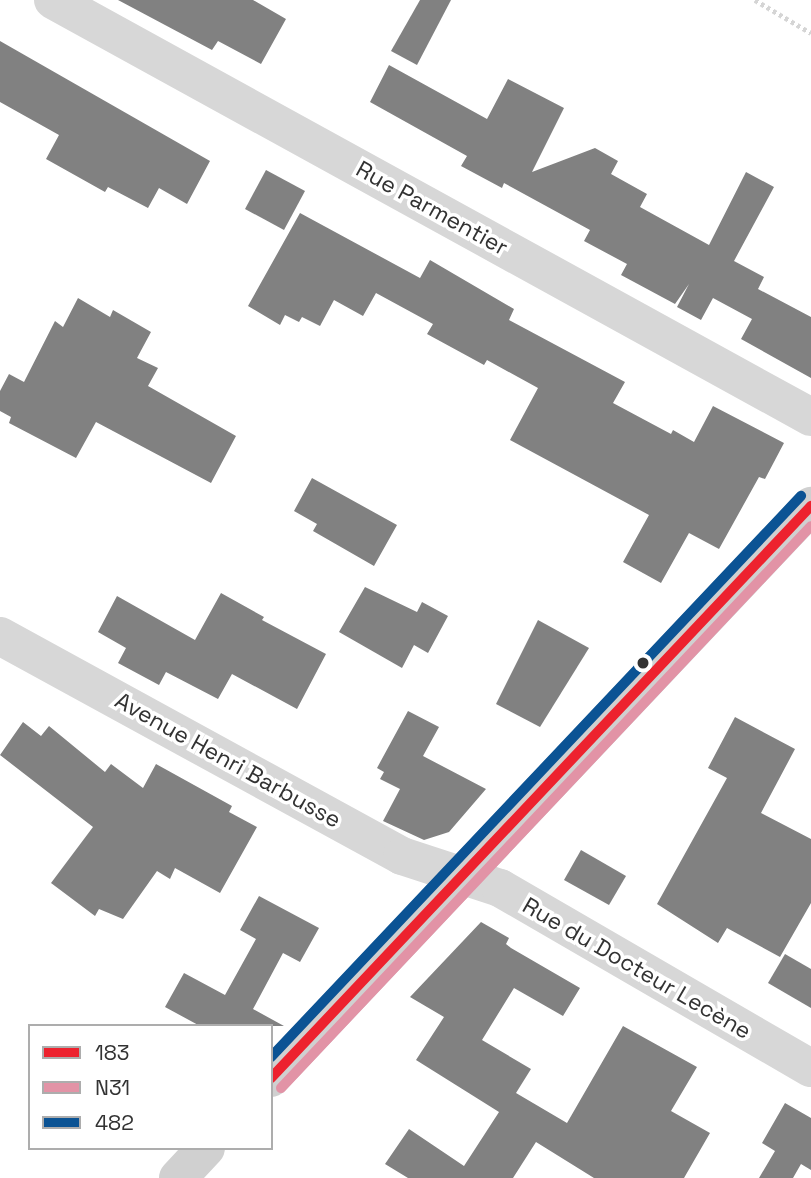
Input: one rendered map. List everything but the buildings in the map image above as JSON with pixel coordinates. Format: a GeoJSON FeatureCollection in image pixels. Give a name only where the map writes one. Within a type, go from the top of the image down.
{"type":"FeatureCollection","features":[{"type":"Feature","properties":{"kind":"street","name":"Rue Parmentier"},"geometry":{"type":"LineString","coordinates":[[52,0],[811,417]]}},
{"type":"Feature","properties":{"kind":"street"},"geometry":{"type":"LineString","coordinates":[[273,1076],[811,506]]}},
{"type":"Feature","properties":{"kind":"street","name":"Avenue Henri Barbusse"},"geometry":{"type":"LineString","coordinates":[[0,636],[402,856],[459,877]]}},
{"type":"Feature","properties":{"kind":"street","name":"Rue du Docteur Lecène"},"geometry":{"type":"LineString","coordinates":[[459,877],[500,888],[811,1069]]}},
{"type":"Feature","properties":{"kind":"street"},"geometry":{"type":"LineString","coordinates":[[178,1178],[204,1150]]}},
{"type":"Feature","properties":{"kind":"path"},"geometry":{"type":"LineString","coordinates":[[755,0],[811,33]]}},
{"type":"Feature","properties":{"kind":"transit line","name":"482"},"geometry":{"type":"LineString","coordinates":[[273,1055],[801,496]]}},
{"type":"Feature","properties":{"kind":"transit line","name":"183"},"geometry":{"type":"LineString","coordinates":[[273,1076],[811,506]]}},
{"type":"Feature","properties":{"kind":"transit line","name":"N31"},"geometry":{"type":"LineString","coordinates":[[281,1088],[811,526]]}}]}
